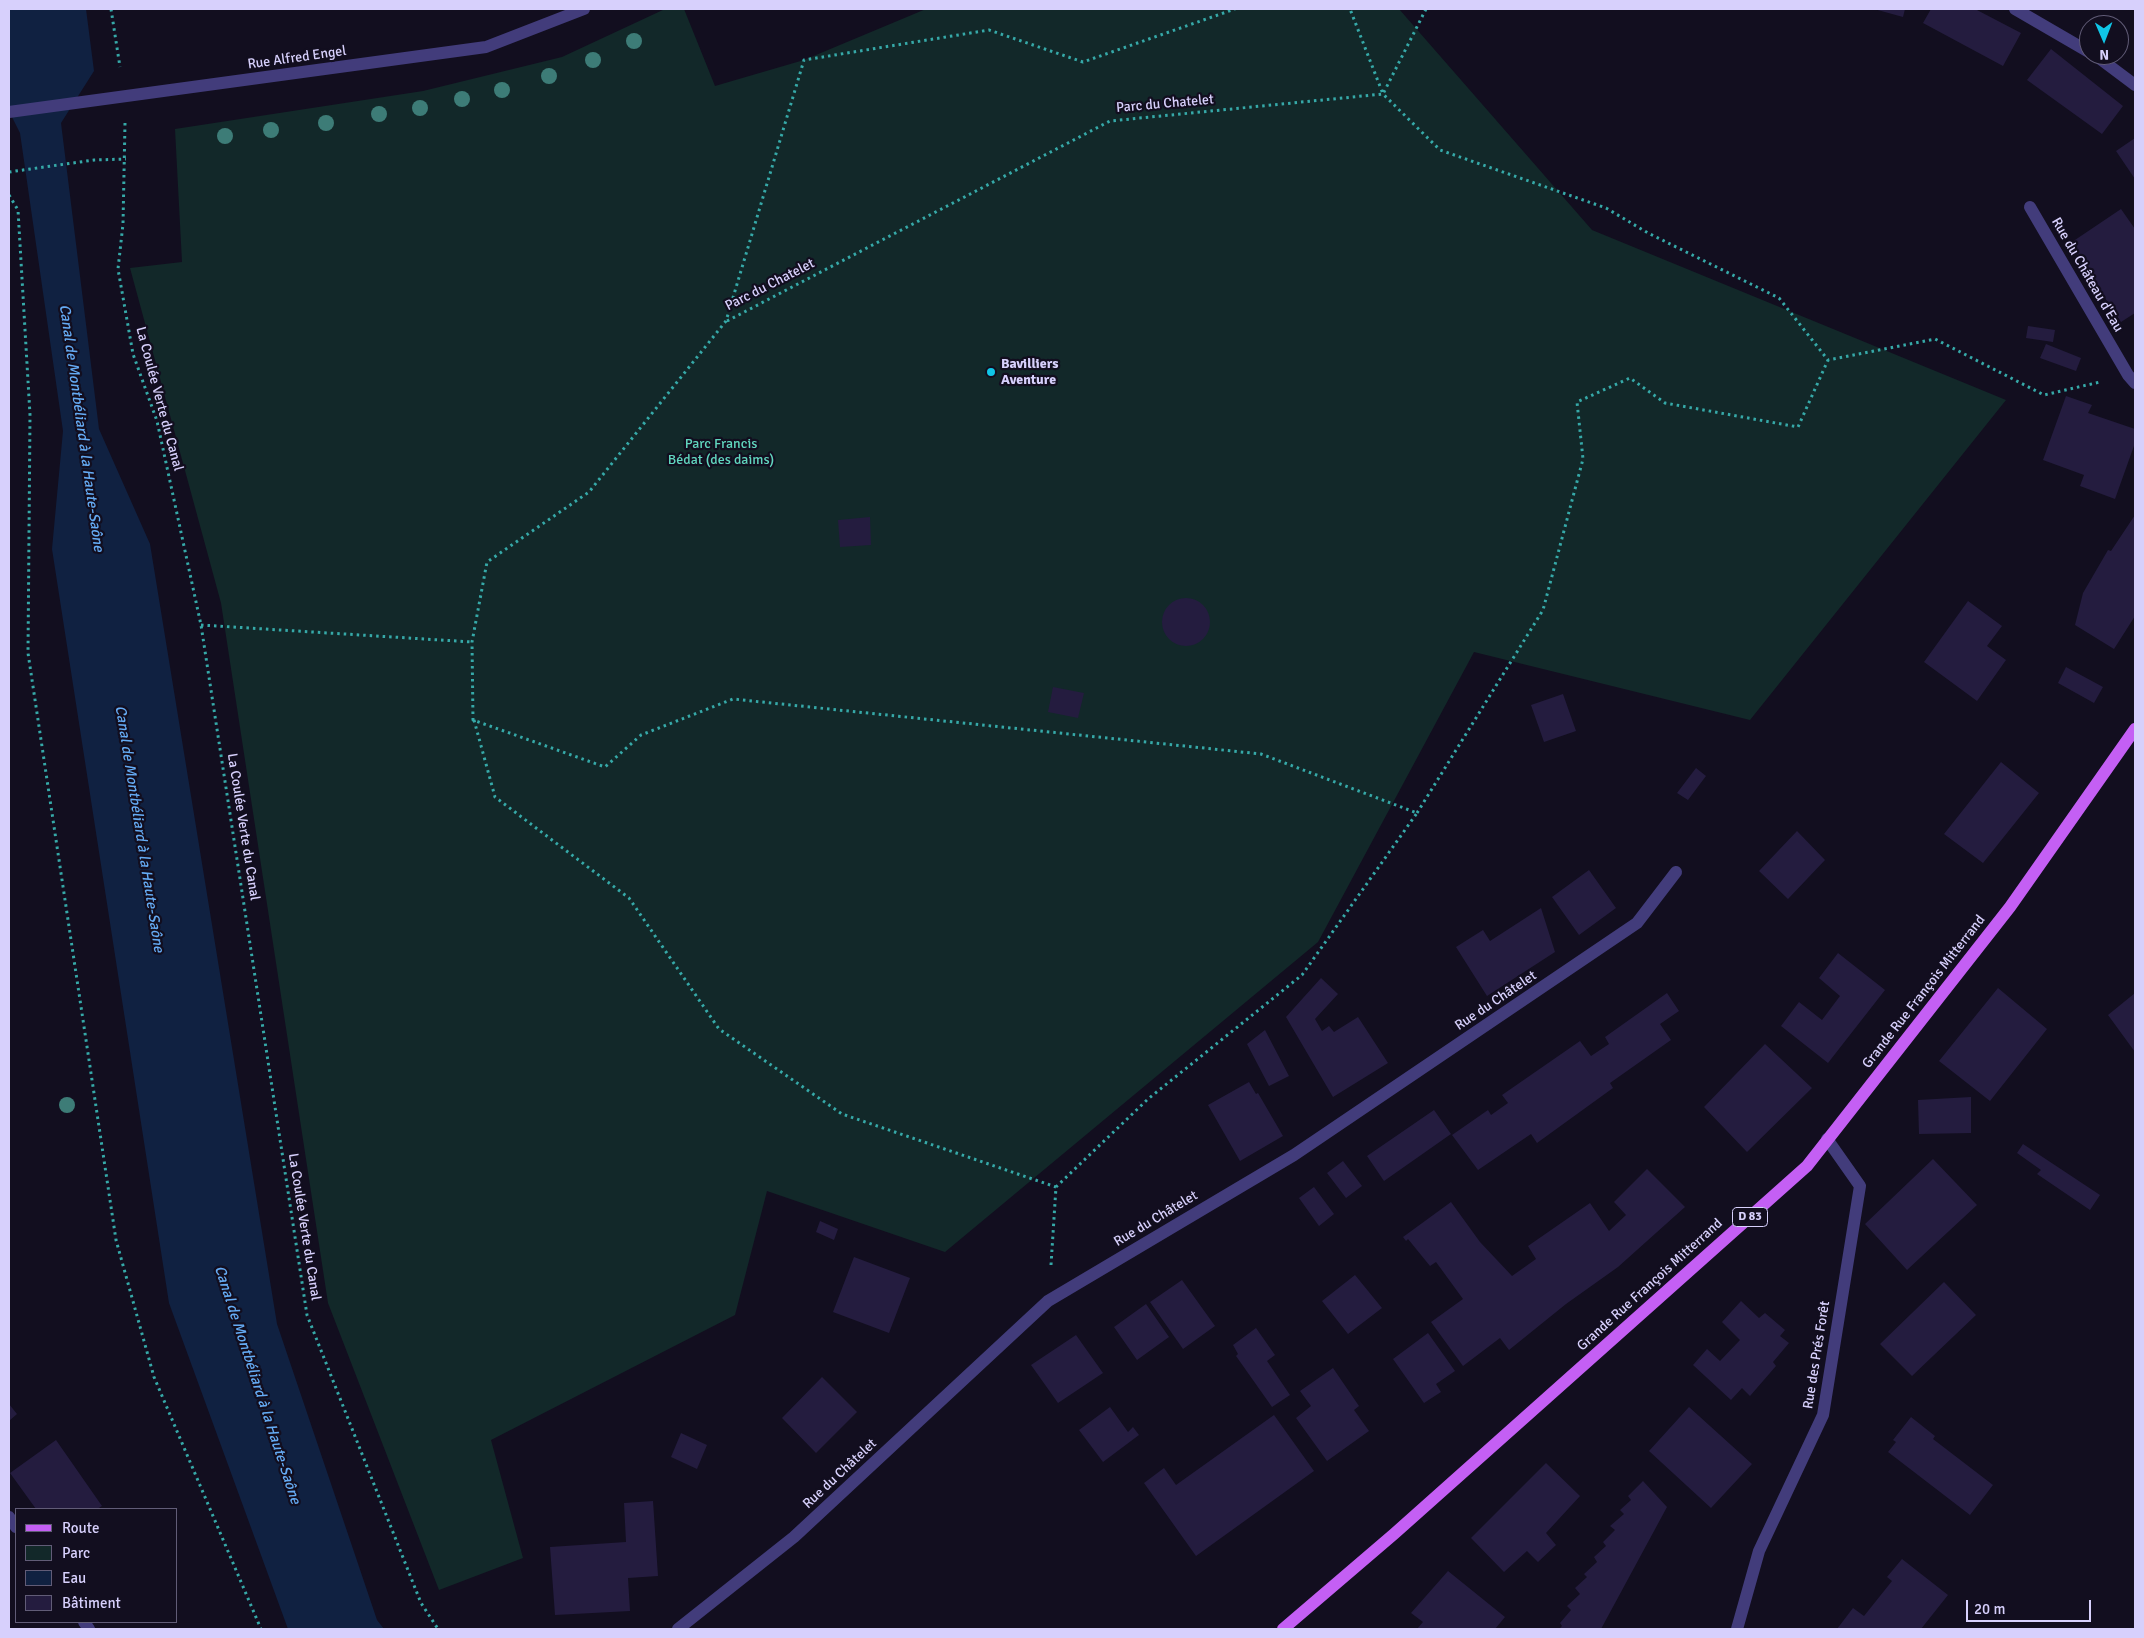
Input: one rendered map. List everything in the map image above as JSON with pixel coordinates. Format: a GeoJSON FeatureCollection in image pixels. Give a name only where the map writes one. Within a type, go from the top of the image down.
{"type":"FeatureCollection","features":[{"type":"Feature","properties":{"kind":"main road","name":"Grande Rue François Mitterrand"},"geometry":{"type":"LineString","coordinates":[[1283,1629],[1394,1534],[1806,1166],[2010,906],[2135,730]]}},
{"type":"Feature","properties":{"kind":"street","name":"Rue Alfred Engel"},"geometry":{"type":"LineString","coordinates":[[9,112],[486,47],[584,9]]}},
{"type":"Feature","properties":{"kind":"street"},"geometry":{"type":"LineString","coordinates":[[2015,9],[2079,46]]}},
{"type":"Feature","properties":{"kind":"street"},"geometry":{"type":"LineString","coordinates":[[2108,65],[2135,85]]}},
{"type":"Feature","properties":{"kind":"street","name":"Rue du Château d'Eau"},"geometry":{"type":"LineString","coordinates":[[2030,207],[2131,379]]}},
{"type":"Feature","properties":{"kind":"street","name":"Rue du Châtelet"},"geometry":{"type":"LineString","coordinates":[[678,1629],[794,1537],[1048,1301],[1294,1155],[1637,923],[1676,872]]}},
{"type":"Feature","properties":{"kind":"street","name":"Rue des Prés Forêt"},"geometry":{"type":"LineString","coordinates":[[1738,1629],[1760,1551],[1824,1415],[1860,1186],[1827,1139]]}},
{"type":"Feature","properties":{"kind":"path","name":"La Coulée Verte du Canal"},"geometry":{"type":"LineString","coordinates":[[112,9],[125,97],[126,159],[123,224],[118,269],[133,354],[157,422],[201,625],[307,1315],[421,1603],[438,1629]]}},
{"type":"Feature","properties":{"kind":"path","name":"Parc du Chatelet"},"geometry":{"type":"LineString","coordinates":[[726,321],[804,60],[989,30],[1083,62],[1235,9]]}},
{"type":"Feature","properties":{"kind":"path"},"geometry":{"type":"LineString","coordinates":[[1350,9],[1383,94],[1440,150],[1606,208],[1648,233],[1779,298],[1828,360]]}},
{"type":"Feature","properties":{"kind":"path"},"geometry":{"type":"LineString","coordinates":[[1383,94],[1426,9]]}},
{"type":"Feature","properties":{"kind":"path","name":"Parc du Chatelet"},"geometry":{"type":"LineString","coordinates":[[726,321],[1110,120],[1383,94]]}},
{"type":"Feature","properties":{"kind":"path"},"geometry":{"type":"LineString","coordinates":[[9,172],[94,160],[126,159]]}},
{"type":"Feature","properties":{"kind":"path"},"geometry":{"type":"LineString","coordinates":[[9,194],[18,210],[30,415],[28,653],[116,1240],[154,1377],[261,1629]]}},
{"type":"Feature","properties":{"kind":"path"},"geometry":{"type":"LineString","coordinates":[[726,321],[589,492],[488,562],[472,642],[473,720],[495,797],[630,898],[719,1029],[842,1114],[1056,1187]]}},
{"type":"Feature","properties":{"kind":"path"},"geometry":{"type":"LineString","coordinates":[[1828,360],[1935,339],[2044,396],[2131,379]]}},
{"type":"Feature","properties":{"kind":"path"},"geometry":{"type":"LineString","coordinates":[[1048,1301],[1056,1187],[1148,1099],[1302,975],[1417,813],[1543,610],[1583,459],[1577,402],[1630,378],[1665,404],[1798,427],[1828,360]]}},
{"type":"Feature","properties":{"kind":"path"},"geometry":{"type":"LineString","coordinates":[[201,625],[472,642]]}},
{"type":"Feature","properties":{"kind":"path"},"geometry":{"type":"LineString","coordinates":[[473,720],[605,767],[641,735],[733,699],[1170,743],[1261,754],[1417,813]]}},
{"type":"Feature","properties":{"kind":"green space","name":"Parc Francis Bédat (des daims)"},"geometry":{"type":"Polygon","coordinates":[[[665,9],[684,9],[715,86],[804,60],[926,9],[1399,9],[1592,230],[2006,400],[1750,720],[1474,652],[1318,942],[945,1252],[767,1191],[735,1315],[491,1440],[523,1558],[439,1590],[328,1303],[221,603],[130,268],[182,262],[175,129],[423,91],[562,57],[665,9]]]}},
{"type":"Feature","properties":{"kind":"water","name":"Canal de Montbéliard à la Haute-Saône"},"geometry":{"type":"Polygon","coordinates":[[[9,9],[86,9],[94,71],[61,123],[99,429],[150,544],[277,1324],[377,1620],[384,1629],[288,1629],[169,1303],[52,549],[63,431],[20,133],[9,111],[9,9]]]}},
{"type":"Feature","properties":{"kind":"building"},"geometry":{"type":"Polygon","coordinates":[[[1874,9],[1905,9],[1903,17],[1874,9]]]}},
{"type":"Feature","properties":{"kind":"building"},"geometry":{"type":"Polygon","coordinates":[[[1931,9],[1975,9],[2021,33],[2003,66],[1923,23],[1931,9]]]}},
{"type":"Feature","properties":{"kind":"building"},"geometry":{"type":"Polygon","coordinates":[[[2051,49],[2123,106],[2102,134],[2027,80],[2051,49]]]}},
{"type":"Feature","properties":{"kind":"building"},"geometry":{"type":"Polygon","coordinates":[[[2135,138],[2135,179],[2116,151],[2135,138]]]}},
{"type":"Feature","properties":{"kind":"building"},"geometry":{"type":"Polygon","coordinates":[[[2121,209],[2135,229],[2135,313],[2121,322],[2069,244],[2121,209]]]}},
{"type":"Feature","properties":{"kind":"building"},"geometry":{"type":"Polygon","coordinates":[[[2028,326],[2055,330],[2053,342],[2026,338],[2028,326]]]}},
{"type":"Feature","properties":{"kind":"building"},"geometry":{"type":"Polygon","coordinates":[[[2046,344],[2081,358],[2076,371],[2040,358],[2046,344]]]}},
{"type":"Feature","properties":{"kind":"building"},"geometry":{"type":"Polygon","coordinates":[[[2066,396],[2092,405],[2088,413],[2135,429],[2135,443],[2115,499],[2080,486],[2084,475],[2043,460],[2066,396]]]}},
{"type":"Feature","properties":{"kind":"building"},"geometry":{"type":"Polygon","coordinates":[[[2135,515],[2135,616],[2114,649],[2075,625],[2083,593],[2108,550],[2111,551],[2135,515]]]}},
{"type":"Feature","properties":{"kind":"building"},"geometry":{"type":"Polygon","coordinates":[[[870,517],[871,545],[840,547],[838,520],[870,517]]]}},
{"type":"Feature","properties":{"kind":"building"},"geometry":{"type":"Polygon","coordinates":[[[1186,598],[1195,600],[1203,605],[1208,613],[1210,622],[1208,631],[1203,639],[1195,644],[1186,646],[1177,644],[1169,639],[1164,631],[1162,622],[1164,613],[1169,605],[1177,600],[1186,598]]]}},
{"type":"Feature","properties":{"kind":"building"},"geometry":{"type":"Polygon","coordinates":[[[1968,601],[2002,626],[1987,646],[2006,660],[1977,701],[1924,662],[1968,601]]]}},
{"type":"Feature","properties":{"kind":"building"},"geometry":{"type":"Polygon","coordinates":[[[2066,667],[2103,687],[2094,703],[2058,683],[2066,667]]]}},
{"type":"Feature","properties":{"kind":"building"},"geometry":{"type":"Polygon","coordinates":[[[1053,687],[1084,693],[1078,718],[1048,712],[1053,687]]]}},
{"type":"Feature","properties":{"kind":"building"},"geometry":{"type":"Polygon","coordinates":[[[1563,694],[1576,731],[1544,742],[1531,705],[1563,694]]]}},
{"type":"Feature","properties":{"kind":"building"},"geometry":{"type":"Polygon","coordinates":[[[2001,762],[2039,793],[1983,863],[1944,834],[2001,762]]]}},
{"type":"Feature","properties":{"kind":"building"},"geometry":{"type":"Polygon","coordinates":[[[1696,768],[1706,776],[1688,800],[1677,793],[1696,768]]]}},
{"type":"Feature","properties":{"kind":"building"},"geometry":{"type":"Polygon","coordinates":[[[1797,831],[1825,860],[1788,899],[1759,871],[1797,831]]]}},
{"type":"Feature","properties":{"kind":"building"},"geometry":{"type":"Polygon","coordinates":[[[1589,870],[1616,908],[1579,935],[1552,897],[1589,870]]]}},
{"type":"Feature","properties":{"kind":"building"},"geometry":{"type":"Polygon","coordinates":[[[1541,908],[1555,952],[1487,996],[1456,947],[1483,930],[1490,941],[1541,908]]]}},
{"type":"Feature","properties":{"kind":"building"},"geometry":{"type":"Polygon","coordinates":[[[1838,953],[1885,990],[1828,1063],[1781,1026],[1799,1002],[1822,1020],[1840,996],[1819,978],[1838,953]]]}},
{"type":"Feature","properties":{"kind":"building"},"geometry":{"type":"Polygon","coordinates":[[[1321,978],[1338,994],[1315,1019],[1322,1031],[1329,1026],[1334,1032],[1358,1017],[1388,1063],[1333,1097],[1286,1017],[1321,978]]]}},
{"type":"Feature","properties":{"kind":"building"},"geometry":{"type":"Polygon","coordinates":[[[1998,988],[2047,1029],[1990,1101],[1939,1061],[1998,988]]]}},
{"type":"Feature","properties":{"kind":"building"},"geometry":{"type":"Polygon","coordinates":[[[1667,993],[1679,1011],[1660,1024],[1671,1040],[1610,1083],[1613,1088],[1537,1143],[1531,1134],[1478,1170],[1452,1135],[1488,1110],[1491,1115],[1508,1103],[1502,1095],[1580,1041],[1591,1056],[1609,1044],[1605,1037],[1667,993]]]}},
{"type":"Feature","properties":{"kind":"building"},"geometry":{"type":"Polygon","coordinates":[[[2135,993],[2135,1052],[2108,1015],[2135,993]]]}},
{"type":"Feature","properties":{"kind":"building"},"geometry":{"type":"Polygon","coordinates":[[[1265,1030],[1289,1076],[1269,1086],[1247,1044],[1265,1030]]]}},
{"type":"Feature","properties":{"kind":"building"},"geometry":{"type":"Polygon","coordinates":[[[1765,1044],[1812,1088],[1747,1152],[1704,1107],[1765,1044]]]}},
{"type":"Feature","properties":{"kind":"building"},"geometry":{"type":"Polygon","coordinates":[[[1249,1082],[1256,1094],[1258,1093],[1283,1136],[1240,1161],[1208,1105],[1249,1082]]]}},
{"type":"Feature","properties":{"kind":"building"},"geometry":{"type":"Polygon","coordinates":[[[1971,1097],[1971,1133],[1919,1134],[1918,1100],[1971,1097]]]}},
{"type":"Feature","properties":{"kind":"building"},"geometry":{"type":"Polygon","coordinates":[[[1434,1110],[1451,1134],[1384,1181],[1367,1156],[1434,1110]]]}},
{"type":"Feature","properties":{"kind":"building"},"geometry":{"type":"Polygon","coordinates":[[[2023,1144],[2100,1195],[2090,1210],[2037,1174],[2041,1170],[2017,1153],[2023,1144]]]}},
{"type":"Feature","properties":{"kind":"building"},"geometry":{"type":"Polygon","coordinates":[[[1933,1159],[1977,1205],[1907,1270],[1865,1224],[1933,1159]]]}},
{"type":"Feature","properties":{"kind":"building"},"geometry":{"type":"Polygon","coordinates":[[[1343,1161],[1362,1186],[1346,1198],[1327,1173],[1343,1161]]]}},
{"type":"Feature","properties":{"kind":"building"},"geometry":{"type":"Polygon","coordinates":[[[1647,1169],[1685,1207],[1618,1267],[1566,1304],[1509,1350],[1500,1338],[1463,1366],[1431,1322],[1463,1299],[1436,1262],[1430,1266],[1408,1239],[1406,1241],[1403,1237],[1451,1202],[1480,1242],[1512,1276],[1536,1259],[1528,1246],[1590,1203],[1609,1231],[1626,1215],[1614,1202],[1647,1169]]]}},
{"type":"Feature","properties":{"kind":"building"},"geometry":{"type":"Polygon","coordinates":[[[1314,1187],[1334,1214],[1319,1226],[1299,1198],[1314,1187]]]}},
{"type":"Feature","properties":{"kind":"building"},"geometry":{"type":"Polygon","coordinates":[[[820,1221],[838,1229],[834,1240],[816,1232],[820,1221]]]}},
{"type":"Feature","properties":{"kind":"building"},"geometry":{"type":"Polygon","coordinates":[[[854,1257],[910,1278],[889,1333],[833,1312],[854,1257]]]}},
{"type":"Feature","properties":{"kind":"building"},"geometry":{"type":"Polygon","coordinates":[[[1355,1275],[1382,1308],[1348,1334],[1322,1301],[1355,1275]]]}},
{"type":"Feature","properties":{"kind":"building"},"geometry":{"type":"Polygon","coordinates":[[[1182,1280],[1215,1326],[1183,1349],[1150,1302],[1182,1280]]]}},
{"type":"Feature","properties":{"kind":"building"},"geometry":{"type":"Polygon","coordinates":[[[1944,1282],[1976,1315],[1912,1376],[1880,1344],[1944,1282]]]}},
{"type":"Feature","properties":{"kind":"building"},"geometry":{"type":"Polygon","coordinates":[[[1741,1301],[1759,1318],[1765,1313],[1785,1330],[1780,1336],[1789,1343],[1773,1362],[1776,1366],[1750,1396],[1742,1388],[1731,1400],[1693,1365],[1707,1349],[1720,1361],[1740,1340],[1722,1322],[1741,1301]]]}},
{"type":"Feature","properties":{"kind":"building"},"geometry":{"type":"Polygon","coordinates":[[[1146,1304],[1169,1337],[1137,1360],[1114,1327],[1146,1304]]]}},
{"type":"Feature","properties":{"kind":"building"},"geometry":{"type":"Polygon","coordinates":[[[1256,1328],[1275,1355],[1267,1361],[1290,1395],[1272,1407],[1236,1356],[1238,1354],[1233,1345],[1256,1328]]]}},
{"type":"Feature","properties":{"kind":"building"},"geometry":{"type":"Polygon","coordinates":[[[1428,1333],[1455,1371],[1436,1384],[1441,1392],[1424,1403],[1393,1359],[1428,1333]]]}},
{"type":"Feature","properties":{"kind":"building"},"geometry":{"type":"Polygon","coordinates":[[[1076,1335],[1103,1373],[1058,1403],[1031,1365],[1076,1335]]]}},
{"type":"Feature","properties":{"kind":"building"},"geometry":{"type":"Polygon","coordinates":[[[1333,1368],[1359,1406],[1354,1410],[1369,1431],[1327,1461],[1296,1418],[1311,1406],[1300,1391],[1333,1368]]]}},
{"type":"Feature","properties":{"kind":"building"},"geometry":{"type":"Polygon","coordinates":[[[822,1377],[857,1412],[816,1453],[782,1418],[822,1377]]]}},
{"type":"Feature","properties":{"kind":"building"},"geometry":{"type":"Polygon","coordinates":[[[9,1404],[17,1414],[9,1421],[9,1404]]]}},
{"type":"Feature","properties":{"kind":"building"},"geometry":{"type":"Polygon","coordinates":[[[1110,1407],[1128,1432],[1133,1427],[1139,1435],[1103,1462],[1079,1430],[1110,1407]]]}},
{"type":"Feature","properties":{"kind":"building"},"geometry":{"type":"Polygon","coordinates":[[[1689,1407],[1752,1464],[1711,1508],[1649,1451],[1689,1407]]]}},
{"type":"Feature","properties":{"kind":"building"},"geometry":{"type":"Polygon","coordinates":[[[1274,1415],[1314,1471],[1196,1556],[1144,1483],[1164,1468],[1176,1485],[1274,1415]]]}},
{"type":"Feature","properties":{"kind":"building"},"geometry":{"type":"Polygon","coordinates":[[[1911,1417],[1935,1436],[1933,1439],[1993,1485],[1970,1515],[1888,1452],[1896,1442],[1893,1440],[1911,1417]]]}},
{"type":"Feature","properties":{"kind":"building"},"geometry":{"type":"Polygon","coordinates":[[[681,1433],[707,1445],[697,1469],[671,1457],[681,1433]]]}},
{"type":"Feature","properties":{"kind":"building"},"geometry":{"type":"Polygon","coordinates":[[[56,1440],[102,1506],[99,1508],[35,1508],[10,1473],[56,1440]]]}},
{"type":"Feature","properties":{"kind":"building"},"geometry":{"type":"Polygon","coordinates":[[[1546,1463],[1580,1496],[1546,1533],[1556,1545],[1538,1562],[1527,1551],[1504,1572],[1471,1538],[1546,1463]]]}},
{"type":"Feature","properties":{"kind":"building"},"geometry":{"type":"Polygon","coordinates":[[[1643,1481],[1667,1507],[1601,1629],[1559,1629],[1562,1626],[1560,1623],[1571,1610],[1567,1606],[1580,1594],[1575,1588],[1587,1577],[1584,1574],[1597,1562],[1594,1557],[1606,1546],[1603,1542],[1615,1530],[1610,1526],[1624,1514],[1620,1510],[1631,1500],[1628,1496],[1643,1481]]]}},
{"type":"Feature","properties":{"kind":"building"},"geometry":{"type":"Polygon","coordinates":[[[653,1501],[658,1576],[628,1578],[630,1611],[555,1615],[550,1547],[626,1542],[624,1503],[653,1501]]]}},
{"type":"Feature","properties":{"kind":"building"},"geometry":{"type":"Polygon","coordinates":[[[1902,1559],[1948,1595],[1921,1629],[1837,1629],[1853,1608],[1864,1616],[1892,1581],[1887,1577],[1902,1559]]]}},
{"type":"Feature","properties":{"kind":"building"},"geometry":{"type":"Polygon","coordinates":[[[1448,1571],[1505,1617],[1495,1629],[1417,1629],[1423,1622],[1411,1613],[1448,1571]]]}},
{"type":"Feature","properties":{"kind":"place","name":"Bavilliers Aventure"},"geometry":{"type":"Point","coordinates":[991,372]}}]}
